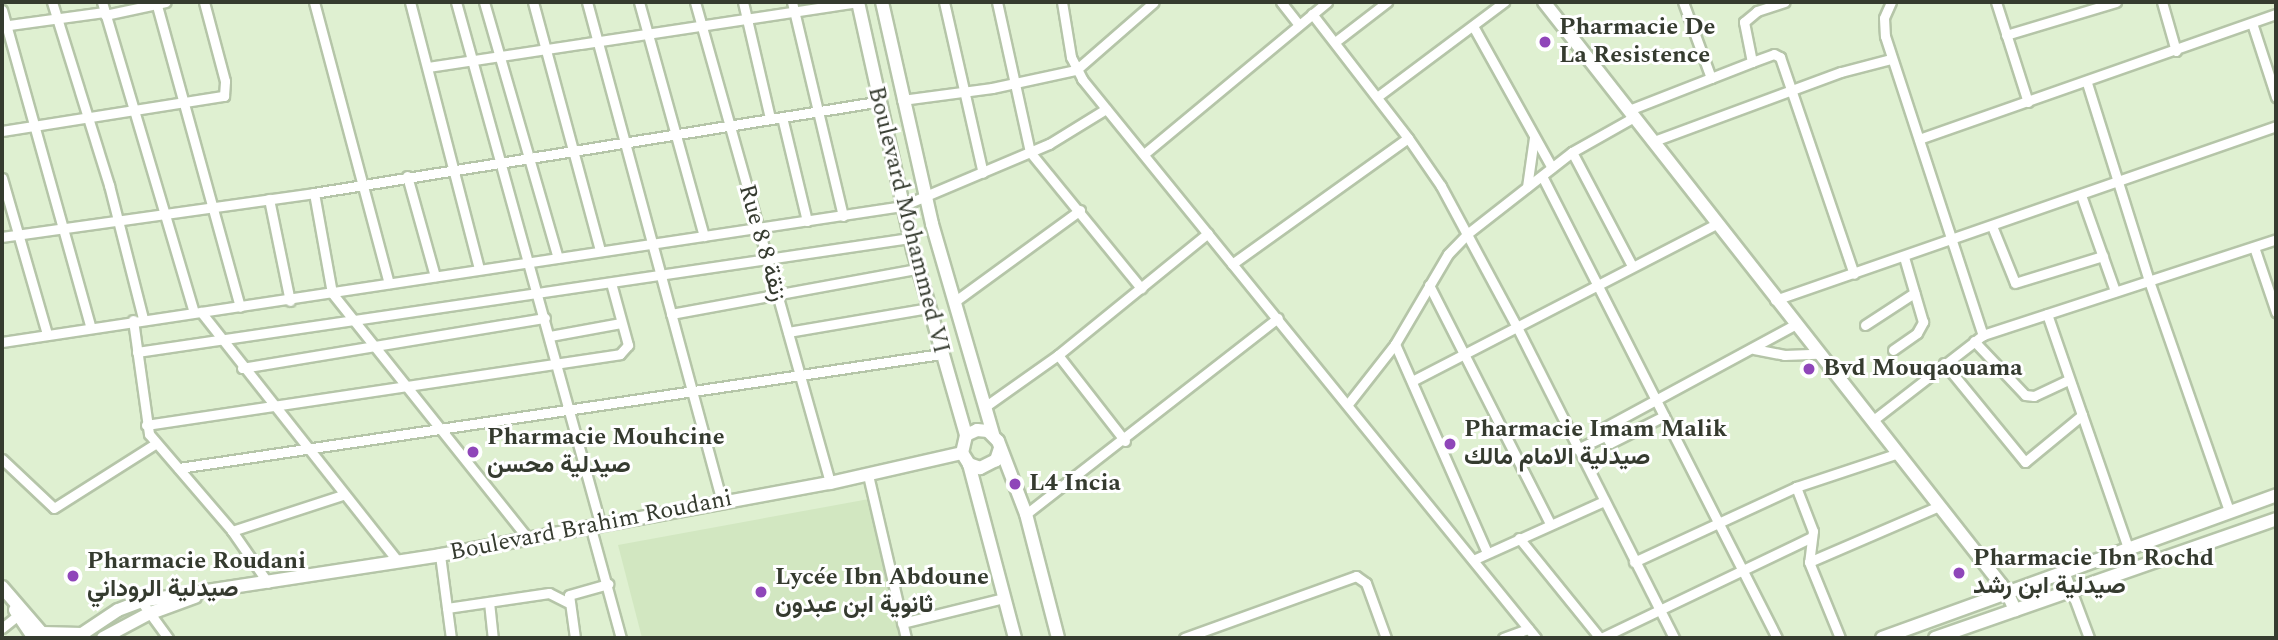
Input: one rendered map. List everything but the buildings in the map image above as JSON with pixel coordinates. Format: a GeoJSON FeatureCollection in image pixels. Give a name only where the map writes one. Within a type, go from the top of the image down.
{"type":"FeatureCollection","features":[{"type":"Feature","properties":{"kind":"main road","name":"Boulevard Mohammed VI"},"geometry":{"type":"LineString","coordinates":[[858,2],[876,102],[910,238],[941,354],[967,435]]}},
{"type":"Feature","properties":{"kind":"main road","name":"Boulevard Mohammed VI"},"geometry":{"type":"LineString","coordinates":[[882,2],[926,197],[993,434]]}},
{"type":"Feature","properties":{"kind":"main road"},"geometry":{"type":"LineString","coordinates":[[1544,2],[1794,325],[2007,592],[2015,610]]}},
{"type":"Feature","properties":{"kind":"main road"},"geometry":{"type":"LineString","coordinates":[[1015,638],[965,458],[967,435],[983,429],[993,434],[1026,514],[1058,638]]}},
{"type":"Feature","properties":{"kind":"main road"},"geometry":{"type":"LineString","coordinates":[[965,458],[986,467],[996,460],[1000,448]]}},
{"type":"Feature","properties":{"kind":"main road","name":"Boulevard Brahim Roudani"},"geometry":{"type":"LineString","coordinates":[[79,636],[141,601],[439,555],[595,524],[965,458]]}},
{"type":"Feature","properties":{"kind":"main road"},"geometry":{"type":"LineString","coordinates":[[1882,638],[2276,495]]}},
{"type":"Feature","properties":{"kind":"main road"},"geometry":{"type":"LineString","coordinates":[[1935,638],[2071,588],[2276,519]]}},
{"type":"Feature","properties":{"kind":"main road"},"geometry":{"type":"LineString","coordinates":[[2,587],[41,637],[79,636]]}},
{"type":"Feature","properties":{"kind":"main road","name":"Boulevard Brahim Roudani"},"geometry":{"type":"LineString","coordinates":[[103,638],[148,614],[219,589]]}},
{"type":"Feature","properties":{"kind":"street"},"geometry":{"type":"LineString","coordinates":[[52,2],[119,221],[138,319],[137,352],[146,425],[155,444],[232,531],[268,583]]}},
{"type":"Feature","properties":{"kind":"street"},"geometry":{"type":"LineString","coordinates":[[102,2],[131,110],[197,312],[398,561]]}},
{"type":"Feature","properties":{"kind":"street"},"geometry":{"type":"LineString","coordinates":[[4,25],[105,14],[159,2],[183,104],[215,207],[240,307]]}},
{"type":"Feature","properties":{"kind":"street"},"geometry":{"type":"LineString","coordinates":[[2,131],[131,110],[216,100],[226,93],[204,2]]}},
{"type":"Feature","properties":{"kind":"street"},"geometry":{"type":"LineString","coordinates":[[314,2],[388,283]]}},
{"type":"Feature","properties":{"kind":"street"},"geometry":{"type":"LineString","coordinates":[[410,2],[479,268]]}},
{"type":"Feature","properties":{"kind":"street"},"geometry":{"type":"LineString","coordinates":[[456,2],[571,409],[621,638]]}},
{"type":"Feature","properties":{"kind":"street"},"geometry":{"type":"LineString","coordinates":[[484,2],[558,258]]}},
{"type":"Feature","properties":{"kind":"street"},"geometry":{"type":"LineString","coordinates":[[533,2],[600,251]]}},
{"type":"Feature","properties":{"kind":"street"},"geometry":{"type":"LineString","coordinates":[[587,2],[722,502]]}},
{"type":"Feature","properties":{"kind":"street"},"geometry":{"type":"LineString","coordinates":[[639,2],[704,236]]}},
{"type":"Feature","properties":{"kind":"street","name":"Rue 8 8 زنقة"},"geometry":{"type":"LineString","coordinates":[[695,2],[830,483]]}},
{"type":"Feature","properties":{"kind":"street"},"geometry":{"type":"LineString","coordinates":[[743,2],[770,118]]}},
{"type":"Feature","properties":{"kind":"street"},"geometry":{"type":"LineString","coordinates":[[428,68],[701,25],[793,6],[858,2]]}},
{"type":"Feature","properties":{"kind":"street"},"geometry":{"type":"LineString","coordinates":[[944,2],[983,173]]}},
{"type":"Feature","properties":{"kind":"street"},"geometry":{"type":"LineString","coordinates":[[997,2],[1030,152],[1141,288]]}},
{"type":"Feature","properties":{"kind":"street"},"geometry":{"type":"LineString","coordinates":[[1062,2],[1076,70],[1536,638]]}},
{"type":"Feature","properties":{"kind":"street"},"geometry":{"type":"LineString","coordinates":[[902,100],[963,93],[1076,70],[1154,2]]}},
{"type":"Feature","properties":{"kind":"street"},"geometry":{"type":"LineString","coordinates":[[1282,2],[1299,24]]}},
{"type":"Feature","properties":{"kind":"street"},"geometry":{"type":"LineString","coordinates":[[1144,154],[1327,2]]}},
{"type":"Feature","properties":{"kind":"street"},"geometry":{"type":"LineString","coordinates":[[1335,43],[1387,2]]}},
{"type":"Feature","properties":{"kind":"street"},"geometry":{"type":"LineString","coordinates":[[1377,97],[1504,2]]}},
{"type":"Feature","properties":{"kind":"street"},"geometry":{"type":"LineString","coordinates":[[1683,2],[1711,78]]}},
{"type":"Feature","properties":{"kind":"street"},"geometry":{"type":"LineString","coordinates":[[1752,62],[1744,22],[1757,11],[1785,2]]}},
{"type":"Feature","properties":{"kind":"street"},"geometry":{"type":"LineString","coordinates":[[1891,2],[1883,27],[1891,59],[1983,335]]}},
{"type":"Feature","properties":{"kind":"street"},"geometry":{"type":"LineString","coordinates":[[1996,2],[2028,102]]}},
{"type":"Feature","properties":{"kind":"street"},"geometry":{"type":"LineString","coordinates":[[2006,35],[2088,6],[2116,2]]}},
{"type":"Feature","properties":{"kind":"street"},"geometry":{"type":"LineString","coordinates":[[2162,2],[2176,51]]}},
{"type":"Feature","properties":{"kind":"street"},"geometry":{"type":"LineString","coordinates":[[793,6],[815,111],[843,216]]}},
{"type":"Feature","properties":{"kind":"street"},"geometry":{"type":"LineString","coordinates":[[2,10],[4,25],[66,229],[91,328]]}},
{"type":"Feature","properties":{"kind":"street"},"geometry":{"type":"LineString","coordinates":[[1312,13],[1408,138],[1467,234],[1674,638]]}},
{"type":"Feature","properties":{"kind":"street"},"geometry":{"type":"LineString","coordinates":[[1919,139],[2087,83],[2276,14]]}},
{"type":"Feature","properties":{"kind":"street"},"geometry":{"type":"LineString","coordinates":[[2252,23],[2276,97]]}},
{"type":"Feature","properties":{"kind":"street"},"geometry":{"type":"LineString","coordinates":[[1473,26],[1552,168]]}},
{"type":"Feature","properties":{"kind":"street"},"geometry":{"type":"LineString","coordinates":[[1348,404],[1395,344],[1429,285],[1467,234],[1573,152],[1631,114],[1711,78],[1777,54],[1792,89],[1854,274]]}},
{"type":"Feature","properties":{"kind":"street"},"geometry":{"type":"LineString","coordinates":[[1654,142],[1792,89],[1891,59]]}},
{"type":"Feature","properties":{"kind":"street"},"geometry":{"type":"LineString","coordinates":[[2087,83],[2149,281],[2229,511]]}},
{"type":"Feature","properties":{"kind":"street"},"geometry":{"type":"LineString","coordinates":[[2,237],[166,215],[453,167],[876,102]]}},
{"type":"Feature","properties":{"kind":"street"},"geometry":{"type":"LineString","coordinates":[[2,342],[138,319],[290,301],[479,268],[902,206],[1063,138],[1106,108]]}},
{"type":"Feature","properties":{"kind":"street"},"geometry":{"type":"LineString","coordinates":[[782,117],[807,220]]}},
{"type":"Feature","properties":{"kind":"street"},"geometry":{"type":"LineString","coordinates":[[1775,300],[2276,126]]}},
{"type":"Feature","properties":{"kind":"street"},"geometry":{"type":"LineString","coordinates":[[1232,264],[1408,138]]}},
{"type":"Feature","properties":{"kind":"street"},"geometry":{"type":"LineString","coordinates":[[1527,187],[1534,138]]}},
{"type":"Feature","properties":{"kind":"street"},"geometry":{"type":"LineString","coordinates":[[1573,152],[1632,266]]}},
{"type":"Feature","properties":{"kind":"street"},"geometry":{"type":"LineString","coordinates":[[407,176],[435,275]]}},
{"type":"Feature","properties":{"kind":"street"},"geometry":{"type":"LineString","coordinates":[[1542,176],[1777,638]]}},
{"type":"Feature","properties":{"kind":"street"},"geometry":{"type":"LineString","coordinates":[[2,178],[16,235],[47,334]]}},
{"type":"Feature","properties":{"kind":"street"},"geometry":{"type":"LineString","coordinates":[[314,192],[332,293],[527,537]]}},
{"type":"Feature","properties":{"kind":"street"},"geometry":{"type":"LineString","coordinates":[[2081,195],[2115,291]]}},
{"type":"Feature","properties":{"kind":"street"},"geometry":{"type":"LineString","coordinates":[[269,199],[290,301]]}},
{"type":"Feature","properties":{"kind":"street"},"geometry":{"type":"LineString","coordinates":[[954,302],[1080,210]]}},
{"type":"Feature","properties":{"kind":"street"},"geometry":{"type":"LineString","coordinates":[[1414,380],[1518,329],[1598,284],[1716,224]]}},
{"type":"Feature","properties":{"kind":"street"},"geometry":{"type":"LineString","coordinates":[[1992,226],[2011,279],[2018,284],[2103,256]]}},
{"type":"Feature","properties":{"kind":"street"},"geometry":{"type":"LineString","coordinates":[[986,406],[1058,355],[1208,233]]}},
{"type":"Feature","properties":{"kind":"street"},"geometry":{"type":"LineString","coordinates":[[137,352],[355,322],[910,238]]}},
{"type":"Feature","properties":{"kind":"street"},"geometry":{"type":"LineString","coordinates":[[1872,421],[1983,335],[2276,239]]}},
{"type":"Feature","properties":{"kind":"street"},"geometry":{"type":"LineString","coordinates":[[2254,247],[2276,312]]}},
{"type":"Feature","properties":{"kind":"street"},"geometry":{"type":"LineString","coordinates":[[1893,350],[1922,328],[1904,257]]}},
{"type":"Feature","properties":{"kind":"street"},"geometry":{"type":"LineString","coordinates":[[671,314],[776,292],[918,269]]}},
{"type":"Feature","properties":{"kind":"street"},"geometry":{"type":"LineString","coordinates":[[146,425],[624,352],[628,345],[611,283]]}},
{"type":"Feature","properties":{"kind":"street"},"geometry":{"type":"LineString","coordinates":[[1429,285],[1550,524]]}},
{"type":"Feature","properties":{"kind":"street"},"geometry":{"type":"LineString","coordinates":[[1865,325],[1914,293]]}},
{"type":"Feature","properties":{"kind":"street"},"geometry":{"type":"LineString","coordinates":[[788,332],[928,308]]}},
{"type":"Feature","properties":{"kind":"street"},"geometry":{"type":"LineString","coordinates":[[2046,314],[2128,548]]}},
{"type":"Feature","properties":{"kind":"street"},"geometry":{"type":"LineString","coordinates":[[242,368],[545,318]]}},
{"type":"Feature","properties":{"kind":"street"},"geometry":{"type":"LineString","coordinates":[[1026,514],[1125,441],[1278,318]]}},
{"type":"Feature","properties":{"kind":"street"},"geometry":{"type":"LineString","coordinates":[[550,336],[621,323]]}},
{"type":"Feature","properties":{"kind":"street"},"geometry":{"type":"LineString","coordinates":[[1664,416],[1610,443],[1602,429],[1794,325]]}},
{"type":"Feature","properties":{"kind":"street"},"geometry":{"type":"LineString","coordinates":[[1974,341],[2025,395],[2035,396],[2069,380]]}},
{"type":"Feature","properties":{"kind":"street"},"geometry":{"type":"LineString","coordinates":[[1395,344],[1414,380],[1487,553]]}},
{"type":"Feature","properties":{"kind":"street"},"geometry":{"type":"LineString","coordinates":[[1754,349],[1784,355],[1817,354]]}},
{"type":"Feature","properties":{"kind":"street"},"geometry":{"type":"LineString","coordinates":[[179,468],[941,354]]}},
{"type":"Feature","properties":{"kind":"street"},"geometry":{"type":"LineString","coordinates":[[1058,355],[1125,441]]}},
{"type":"Feature","properties":{"kind":"street"},"geometry":{"type":"LineString","coordinates":[[1944,363],[2025,462],[2082,415]]}},
{"type":"Feature","properties":{"kind":"street"},"geometry":{"type":"LineString","coordinates":[[1577,449],[1605,436]]}},
{"type":"Feature","properties":{"kind":"street"},"geometry":{"type":"LineString","coordinates":[[2,460],[54,508],[155,444]]}},
{"type":"Feature","properties":{"kind":"street"},"geometry":{"type":"LineString","coordinates":[[1634,562],[1797,487],[1898,453]]}},
{"type":"Feature","properties":{"kind":"street"},"geometry":{"type":"LineString","coordinates":[[868,475],[906,638]]}},
{"type":"Feature","properties":{"kind":"street"},"geometry":{"type":"LineString","coordinates":[[1797,487],[1811,521],[1809,562],[1840,638]]}},
{"type":"Feature","properties":{"kind":"street"},"geometry":{"type":"LineString","coordinates":[[232,531],[343,495]]}},
{"type":"Feature","properties":{"kind":"street"},"geometry":{"type":"LineString","coordinates":[[1472,560],[1602,502]]}},
{"type":"Feature","properties":{"kind":"street"},"geometry":{"type":"LineString","coordinates":[[1809,562],[1939,506]]}},
{"type":"Feature","properties":{"kind":"street"},"geometry":{"type":"LineString","coordinates":[[1520,538],[1600,638],[1812,537]]}},
{"type":"Feature","properties":{"kind":"street"},"geometry":{"type":"LineString","coordinates":[[439,555],[451,638]]}},
{"type":"Feature","properties":{"kind":"street"},"geometry":{"type":"LineString","coordinates":[[2064,571],[2089,638]]}},
{"type":"Feature","properties":{"kind":"street"},"geometry":{"type":"LineString","coordinates":[[1184,638],[1356,576],[1366,583],[1387,638]]}},
{"type":"Feature","properties":{"kind":"street"},"geometry":{"type":"LineString","coordinates":[[575,638],[567,602],[574,592],[608,584]]}},
{"type":"Feature","properties":{"kind":"street"},"geometry":{"type":"LineString","coordinates":[[447,608],[549,593],[567,602]]}},
{"type":"Feature","properties":{"kind":"street"},"geometry":{"type":"LineString","coordinates":[[902,623],[1004,598]]}},
{"type":"Feature","properties":{"kind":"street"},"geometry":{"type":"LineString","coordinates":[[141,601],[168,638]]}},
{"type":"Feature","properties":{"kind":"street"},"geometry":{"type":"LineString","coordinates":[[489,602],[493,638]]}},
{"type":"Feature","properties":{"kind":"street"},"geometry":{"type":"LineString","coordinates":[[2,628],[20,613]]}},
{"type":"Feature","properties":{"kind":"street"},"geometry":{"type":"LineString","coordinates":[[1503,638],[1528,629]]}},
{"type":"Feature","properties":{"kind":"shaded area","name":"Lycée Ibn Abdoune ثانوية ابن عبدون"},"geometry":{"type":"Polygon","coordinates":[[[869,499],[902,638],[642,638],[618,545],[869,499]]]}},
{"type":"Feature","properties":{"kind":"place","name":"Pharmacie De La Resistence"},"geometry":{"type":"Point","coordinates":[1545,42]}},
{"type":"Feature","properties":{"kind":"place","name":"Bvd Mouqaouama"},"geometry":{"type":"Point","coordinates":[1809,369]}},
{"type":"Feature","properties":{"kind":"place","name":"Pharmacie Imam Malik صيدلية الامام مالك"},"geometry":{"type":"Point","coordinates":[1450,444]}},
{"type":"Feature","properties":{"kind":"place","name":"Pharmacie Mouhcine صيدلية محسن"},"geometry":{"type":"Point","coordinates":[473,452]}},
{"type":"Feature","properties":{"kind":"place","name":"L4 Incia"},"geometry":{"type":"Point","coordinates":[1015,484]}},
{"type":"Feature","properties":{"kind":"place","name":"Pharmacie Ibn Rochd صيدلية ابن رشد"},"geometry":{"type":"Point","coordinates":[1959,573]}},
{"type":"Feature","properties":{"kind":"place","name":"Pharmacie Roudani صيدلية الروداني"},"geometry":{"type":"Point","coordinates":[73,576]}},
{"type":"Feature","properties":{"kind":"place","name":"Lycée Ibn Abdoune ثانوية ابن عبدون"},"geometry":{"type":"Point","coordinates":[761,592]}}]}
